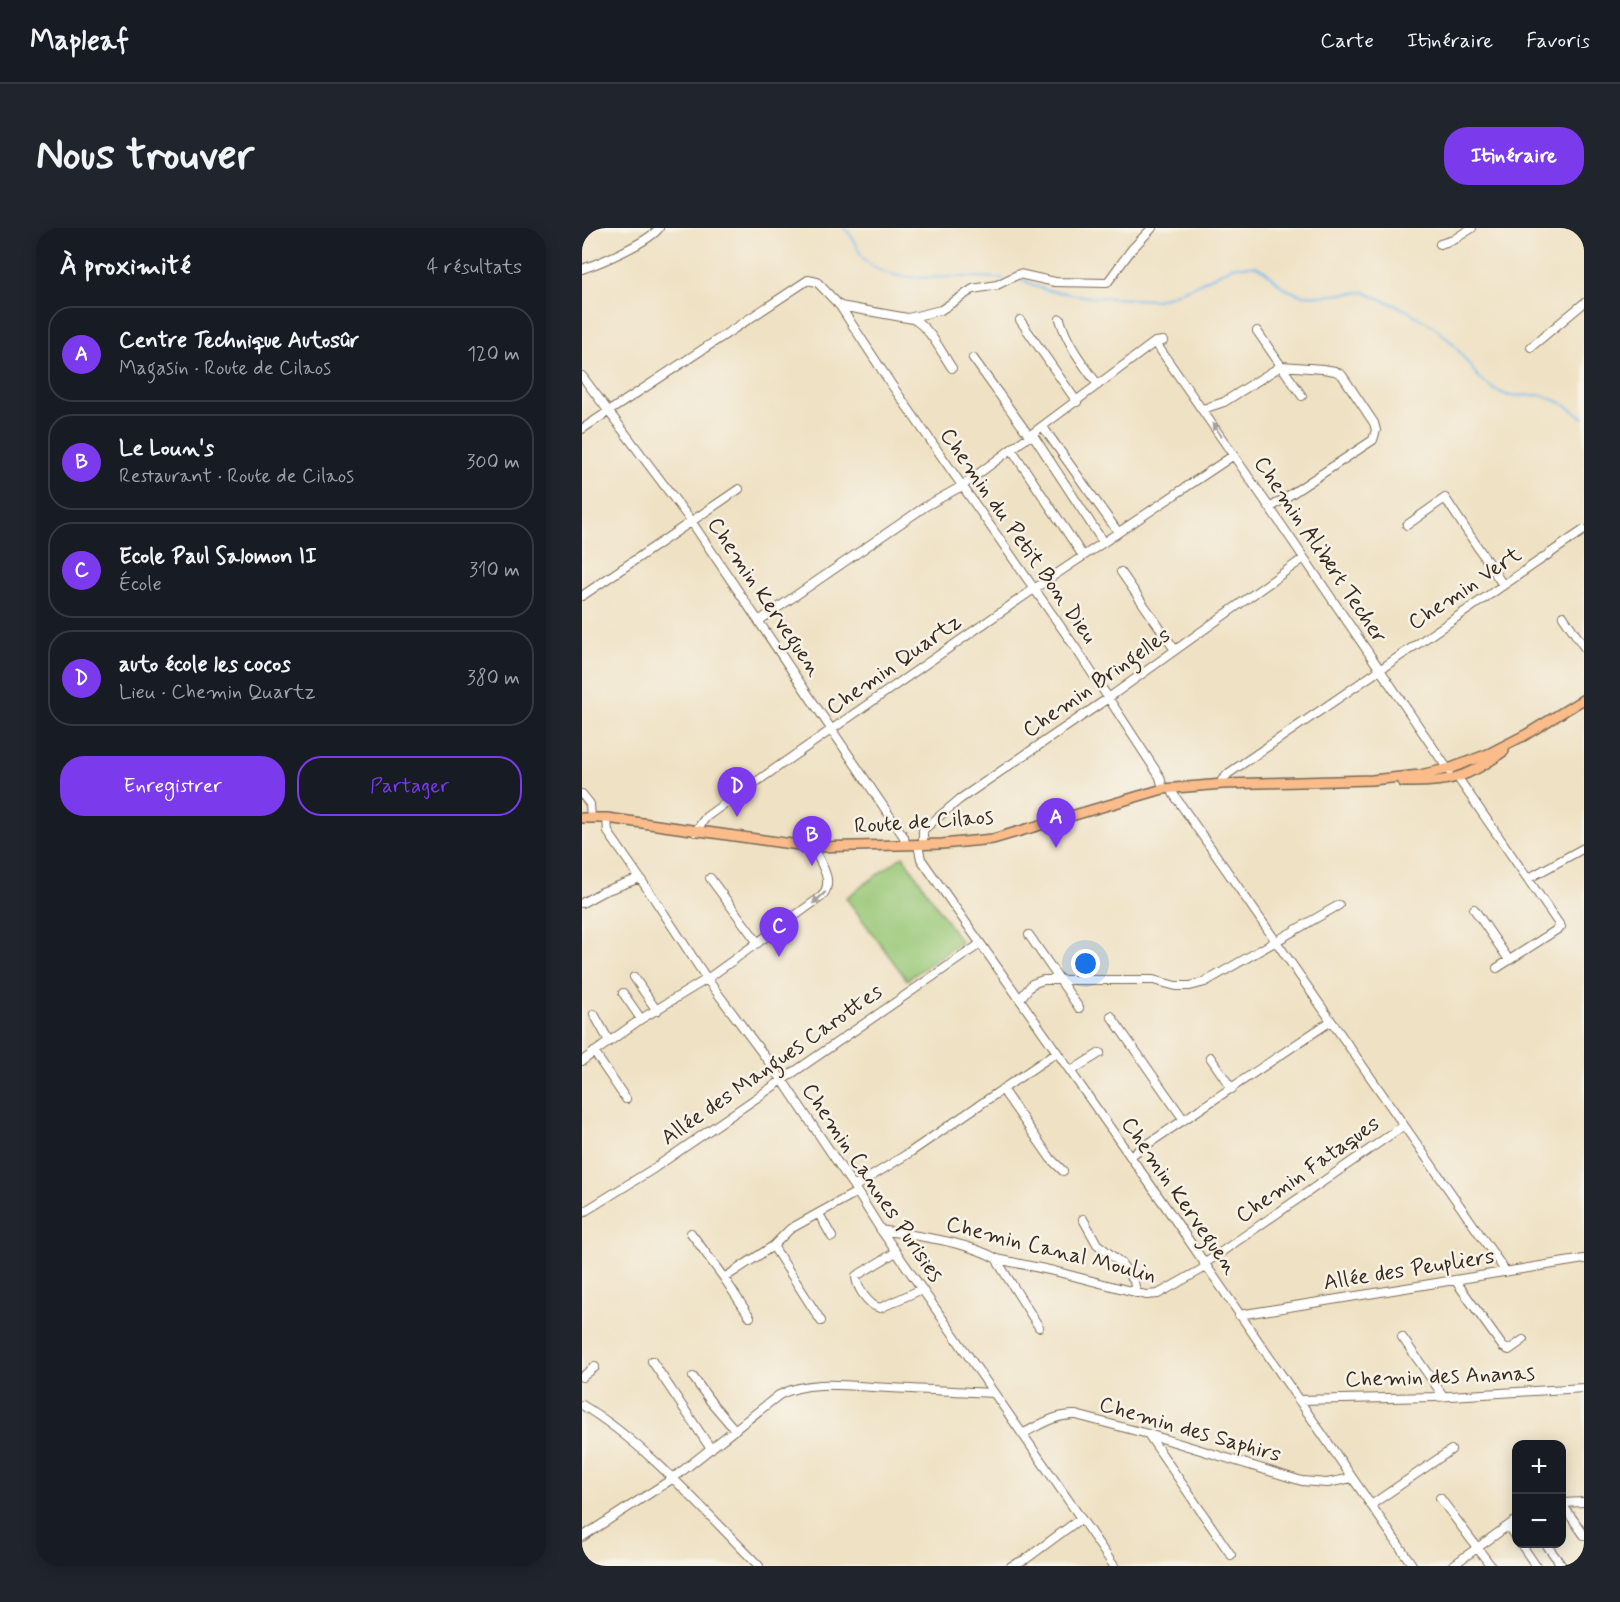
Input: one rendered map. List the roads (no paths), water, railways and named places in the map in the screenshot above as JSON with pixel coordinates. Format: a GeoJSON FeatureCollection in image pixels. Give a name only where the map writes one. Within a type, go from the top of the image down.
{"type":"FeatureCollection","features":[{"type":"Feature","properties":{"kind":"main road","name":"Route de Cilaos"},"geometry":{"type":"LineString","coordinates":[[586,818],[607,818],[695,832],[813,846],[920,845],[993,839],[1167,789],[1222,784],[1372,780],[1422,782],[1455,779],[1584,699]]}},
{"type":"Feature","properties":{"kind":"main road","name":"Route de Cilaos"},"geometry":{"type":"LineString","coordinates":[[1372,780],[1420,775],[1448,769],[1497,753]]}},
{"type":"Feature","properties":{"kind":"street"},"geometry":{"type":"LineString","coordinates":[[582,269],[651,237],[659,228]]}},
{"type":"Feature","properties":{"kind":"street"},"geometry":{"type":"LineString","coordinates":[[908,318],[941,310],[973,289],[998,285],[1019,274],[1055,282],[1107,283],[1131,249],[1152,228]]}},
{"type":"Feature","properties":{"kind":"street"},"geometry":{"type":"LineString","coordinates":[[1440,244],[1453,240],[1472,228]]}},
{"type":"Feature","properties":{"kind":"street","name":"Chemin du Petit Bon Dieu"},"geometry":{"type":"LineString","coordinates":[[607,412],[808,280],[817,282],[840,306],[891,384],[1034,589],[1167,789],[1174,795],[1506,1272]]}},
{"type":"Feature","properties":{"kind":"street"},"geometry":{"type":"LineString","coordinates":[[1531,347],[1584,303]]}},
{"type":"Feature","properties":{"kind":"street"},"geometry":{"type":"LineString","coordinates":[[840,306],[908,318],[920,324],[952,368]]}},
{"type":"Feature","properties":{"kind":"street"},"geometry":{"type":"LineString","coordinates":[[760,620],[926,507],[962,486],[1098,385],[1073,350],[1064,334],[1060,319]]}},
{"type":"Feature","properties":{"kind":"street"},"geometry":{"type":"LineString","coordinates":[[1020,320],[1077,402]]}},
{"type":"Feature","properties":{"kind":"street"},"geometry":{"type":"LineString","coordinates":[[1257,331],[1302,396]]}},
{"type":"Feature","properties":{"kind":"street","name":"Chemin Alibert Techer"},"geometry":{"type":"LineString","coordinates":[[1098,385],[1159,342],[1448,769],[1529,878],[1561,927],[1509,960]]}},
{"type":"Feature","properties":{"kind":"street"},"geometry":{"type":"LineString","coordinates":[[973,358],[1031,436],[1103,542]]}},
{"type":"Feature","properties":{"kind":"street"},"geometry":{"type":"LineString","coordinates":[[1203,409],[1224,402],[1281,366],[1329,370],[1342,375],[1376,430],[1373,440],[1270,508]]}},
{"type":"Feature","properties":{"kind":"street","name":"Chemin Kerveguen"},"geometry":{"type":"LineString","coordinates":[[582,376],[691,521],[760,620],[904,837],[905,845]]}},
{"type":"Feature","properties":{"kind":"street"},"geometry":{"type":"LineString","coordinates":[[582,429],[607,412]]}},
{"type":"Feature","properties":{"kind":"street"},"geometry":{"type":"LineString","coordinates":[[1043,427],[1118,532]]}},
{"type":"Feature","properties":{"kind":"street"},"geometry":{"type":"LineString","coordinates":[[1012,450],[1083,556]]}},
{"type":"Feature","properties":{"kind":"street","name":"Chemin Quartz"},"geometry":{"type":"LineString","coordinates":[[695,832],[706,817],[717,809],[1034,589],[1234,455]]}},
{"type":"Feature","properties":{"kind":"street"},"geometry":{"type":"LineString","coordinates":[[582,596],[739,489]]}},
{"type":"Feature","properties":{"kind":"street"},"geometry":{"type":"LineString","coordinates":[[1407,525],[1445,498],[1503,585]]}},
{"type":"Feature","properties":{"kind":"street","name":"Chemin Vert"},"geometry":{"type":"LineString","coordinates":[[1222,784],[1222,780],[1229,773],[1584,530]]}},
{"type":"Feature","properties":{"kind":"street","name":"Chemin Bringelles"},"geometry":{"type":"LineString","coordinates":[[920,845],[923,830],[960,800],[1107,699],[1304,558]]}},
{"type":"Feature","properties":{"kind":"street"},"geometry":{"type":"LineString","coordinates":[[1121,572],[1175,650]]}},
{"type":"Feature","properties":{"kind":"street"},"geometry":{"type":"LineString","coordinates":[[1563,616],[1584,647]]}},
{"type":"Feature","properties":{"kind":"street"},"geometry":{"type":"LineString","coordinates":[[582,794],[590,804],[586,818]]}},
{"type":"Feature","properties":{"kind":"street","name":"Chemin Cannes Purisies"},"geometry":{"type":"LineString","coordinates":[[607,818],[608,832],[707,979],[783,1081],[896,1252],[1114,1566]]}},
{"type":"Feature","properties":{"kind":"street","name":"Chemin Kerveguen"},"geometry":{"type":"LineString","coordinates":[[920,845],[921,859],[1071,1071],[1413,1566]]}},
{"type":"Feature","properties":{"kind":"street"},"geometry":{"type":"LineString","coordinates":[[582,1061],[641,1019],[707,979],[821,897],[827,891],[829,882],[813,846]]}},
{"type":"Feature","properties":{"kind":"street"},"geometry":{"type":"LineString","coordinates":[[1529,878],[1584,848]]}},
{"type":"Feature","properties":{"kind":"street"},"geometry":{"type":"LineString","coordinates":[[582,903],[602,892],[640,878]]}},
{"type":"Feature","properties":{"kind":"street"},"geometry":{"type":"LineString","coordinates":[[710,878],[758,943]]}},
{"type":"Feature","properties":{"kind":"street"},"geometry":{"type":"LineString","coordinates":[[1020,999],[1035,982],[1153,981],[1176,986],[1190,986],[1204,982],[1339,905]]}},
{"type":"Feature","properties":{"kind":"street"},"geometry":{"type":"LineString","coordinates":[[1474,909],[1509,960],[1497,968]]}},
{"type":"Feature","properties":{"kind":"street"},"geometry":{"type":"LineString","coordinates":[[1029,935],[1079,1008]]}},
{"type":"Feature","properties":{"kind":"street","name":"Allée des Mangues Carottes"},"geometry":{"type":"LineString","coordinates":[[582,1213],[653,1169],[980,944]]}},
{"type":"Feature","properties":{"kind":"street"},"geometry":{"type":"LineString","coordinates":[[634,977],[657,1011]]}},
{"type":"Feature","properties":{"kind":"street"},"geometry":{"type":"LineString","coordinates":[[623,993],[641,1019]]}},
{"type":"Feature","properties":{"kind":"street"},"geometry":{"type":"LineString","coordinates":[[594,1014],[609,1041]]}},
{"type":"Feature","properties":{"kind":"street"},"geometry":{"type":"LineString","coordinates":[[1111,1016],[1184,1120]]}},
{"type":"Feature","properties":{"kind":"street"},"geometry":{"type":"LineString","coordinates":[[1130,1156],[1331,1021]]}},
{"type":"Feature","properties":{"kind":"street"},"geometry":{"type":"LineString","coordinates":[[594,1052],[626,1099]]}},
{"type":"Feature","properties":{"kind":"street"},"geometry":{"type":"LineString","coordinates":[[724,1278],[773,1246],[790,1228],[819,1214],[1057,1052]]}},
{"type":"Feature","properties":{"kind":"street"},"geometry":{"type":"LineString","coordinates":[[1071,1071],[1101,1053]]}},
{"type":"Feature","properties":{"kind":"street"},"geometry":{"type":"LineString","coordinates":[[1210,1057],[1232,1089]]}},
{"type":"Feature","properties":{"kind":"street"},"geometry":{"type":"LineString","coordinates":[[1002,1089],[1051,1159],[1063,1171]]}},
{"type":"Feature","properties":{"kind":"street","name":"Chemin Fataques"},"geometry":{"type":"LineString","coordinates":[[1205,1266],[1403,1126]]}},
{"type":"Feature","properties":{"kind":"street"},"geometry":{"type":"LineString","coordinates":[[819,1214],[832,1237]]}},
{"type":"Feature","properties":{"kind":"street"},"geometry":{"type":"LineString","coordinates":[[1083,1219],[1096,1244],[1121,1263],[1128,1272],[1136,1284],[1136,1293]]}},
{"type":"Feature","properties":{"kind":"street","name":"Chemin Canal Moulin"},"geometry":{"type":"LineString","coordinates":[[881,1230],[943,1241],[989,1254],[997,1259],[1146,1295],[1158,1294],[1205,1266]]}},
{"type":"Feature","properties":{"kind":"street"},"geometry":{"type":"LineString","coordinates":[[692,1233],[750,1317]]}},
{"type":"Feature","properties":{"kind":"street"},"geometry":{"type":"LineString","coordinates":[[773,1246],[822,1321]]}},
{"type":"Feature","properties":{"kind":"street"},"geometry":{"type":"LineString","coordinates":[[896,1252],[856,1276],[856,1281],[871,1304],[880,1308],[922,1289]]}},
{"type":"Feature","properties":{"kind":"street"},"geometry":{"type":"LineString","coordinates":[[997,1259],[1039,1327]]}},
{"type":"Feature","properties":{"kind":"street","name":"Allée des Peupliers"},"geometry":{"type":"LineString","coordinates":[[1239,1315],[1584,1259]]}},
{"type":"Feature","properties":{"kind":"street"},"geometry":{"type":"LineString","coordinates":[[1455,1280],[1503,1347],[1509,1350],[1523,1340]]}},
{"type":"Feature","properties":{"kind":"street"},"geometry":{"type":"LineString","coordinates":[[1401,1337],[1443,1397]]}},
{"type":"Feature","properties":{"kind":"street"},"geometry":{"type":"LineString","coordinates":[[652,1361],[711,1449]]}},
{"type":"Feature","properties":{"kind":"street"},"geometry":{"type":"LineString","coordinates":[[582,1377],[595,1367]]}},
{"type":"Feature","properties":{"kind":"street"},"geometry":{"type":"LineString","coordinates":[[693,1377],[735,1430]]}},
{"type":"Feature","properties":{"kind":"street"},"geometry":{"type":"LineString","coordinates":[[582,1537],[672,1479],[779,1395],[800,1387],[831,1385],[993,1393]]}},
{"type":"Feature","properties":{"kind":"street","name":"Chemin des Ananas"},"geometry":{"type":"LineString","coordinates":[[1298,1400],[1443,1397],[1584,1388]]}},
{"type":"Feature","properties":{"kind":"street"},"geometry":{"type":"LineString","coordinates":[[582,1405],[620,1432],[672,1479],[759,1566]]}},
{"type":"Feature","properties":{"kind":"street","name":"Chemin des Saphirs"},"geometry":{"type":"LineString","coordinates":[[1022,1434],[1064,1414],[1076,1415],[1148,1434],[1302,1481],[1327,1483],[1352,1478]]}},
{"type":"Feature","properties":{"kind":"street"},"geometry":{"type":"LineString","coordinates":[[1148,1434],[1231,1555]]}},
{"type":"Feature","properties":{"kind":"street"},"geometry":{"type":"LineString","coordinates":[[1371,1505],[1451,1450]]}},
{"type":"Feature","properties":{"kind":"street"},"geometry":{"type":"LineString","coordinates":[[1440,1498],[1491,1566]]}},
{"type":"Feature","properties":{"kind":"street"},"geometry":{"type":"LineString","coordinates":[[1566,1503],[1584,1502]]}},
{"type":"Feature","properties":{"kind":"street"},"geometry":{"type":"LineString","coordinates":[[1566,1509],[1584,1535]]}},
{"type":"Feature","properties":{"kind":"street"},"geometry":{"type":"LineString","coordinates":[[1011,1566],[1026,1559],[1080,1519]]}},
{"type":"Feature","properties":{"kind":"street"},"geometry":{"type":"LineString","coordinates":[[1452,1566],[1512,1523]]}},
{"type":"Feature","properties":{"kind":"street"},"geometry":{"type":"LineString","coordinates":[[1508,1526],[1512,1532]]}},
{"type":"Feature","properties":{"kind":"street"},"geometry":{"type":"LineString","coordinates":[[1524,1548],[1536,1566]]}},
{"type":"Feature","properties":{"kind":"street"},"geometry":{"type":"LineString","coordinates":[[1549,1548],[1562,1566]]}},
{"type":"Feature","properties":{"kind":"waterway"},"geometry":{"type":"LineString","coordinates":[[844,228],[867,262],[891,274],[917,278],[1003,278]]}},
{"type":"Feature","properties":{"kind":"waterway"},"geometry":{"type":"LineString","coordinates":[[1018,278],[1045,290],[1090,297],[1156,300],[1196,285],[1234,266],[1256,266],[1285,289],[1302,295],[1322,296],[1364,292],[1404,309],[1436,328],[1453,344],[1480,379],[1495,390],[1509,396],[1542,395],[1562,403],[1584,418]]}},
{"type":"Feature","properties":{"kind":"place","name":"auto école les cocos"},"geometry":{"type":"Point","coordinates":[737,817]}},
{"type":"Feature","properties":{"kind":"place","name":"Centre Technique Autosûr"},"geometry":{"type":"Point","coordinates":[1056,848]}},
{"type":"Feature","properties":{"kind":"place","name":"Le Loun's"},"geometry":{"type":"Point","coordinates":[812,866]}},
{"type":"Feature","properties":{"kind":"place","name":"Ecole Paul Salomon II"},"geometry":{"type":"Point","coordinates":[779,957]}}]}
